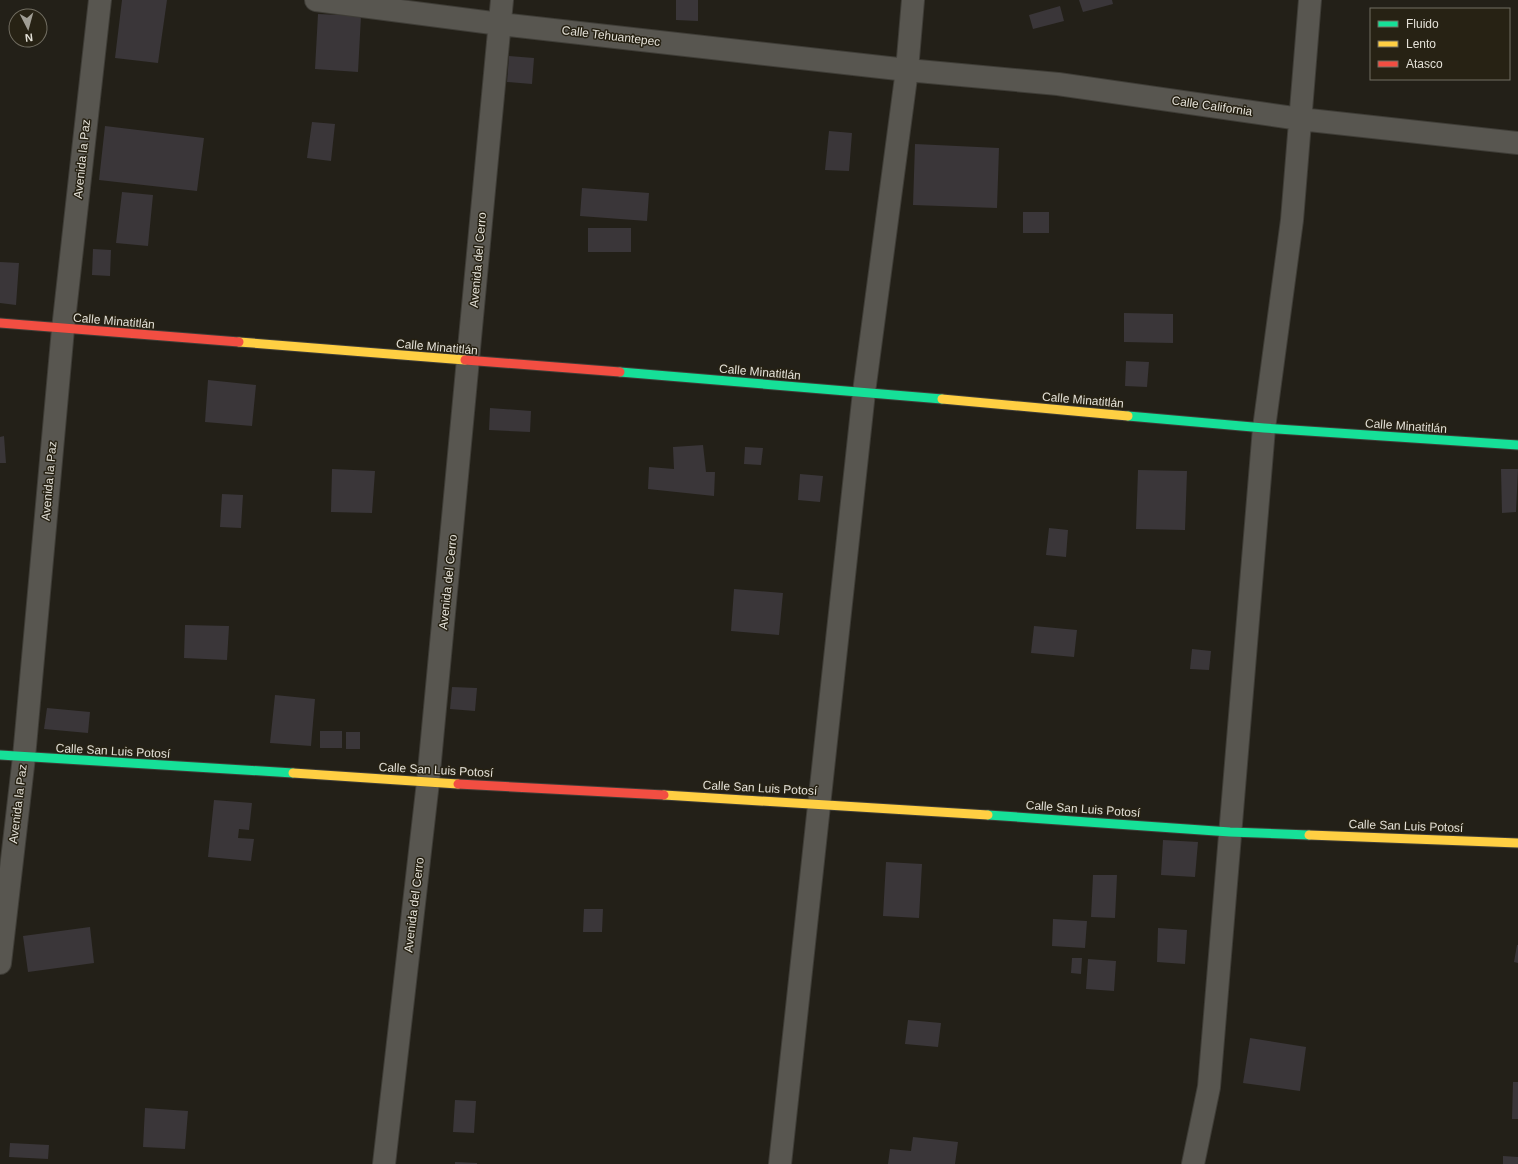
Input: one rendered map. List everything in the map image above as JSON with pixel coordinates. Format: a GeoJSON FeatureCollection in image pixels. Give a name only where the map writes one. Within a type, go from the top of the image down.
{"type":"FeatureCollection","features":[{"type":"Feature","properties":{"kind":"street","name":"Avenida la Paz"},"geometry":{"type":"LineString","coordinates":[[0,963],[24,757],[63,329],[100,0]]}},
{"type":"Feature","properties":{"kind":"street","name":"Calle Tehuantepec"},"geometry":{"type":"LineString","coordinates":[[316,0],[500,24],[907,70]]}},
{"type":"Feature","properties":{"kind":"street","name":"Avenida del Cerro"},"geometry":{"type":"LineString","coordinates":[[384,1164],[428,782],[502,0]]}},
{"type":"Feature","properties":{"kind":"street"},"geometry":{"type":"LineString","coordinates":[[780,1164],[864,392],[907,70],[913,0]]}},
{"type":"Feature","properties":{"kind":"street"},"geometry":{"type":"LineString","coordinates":[[1194,1164],[1209,1087],[1264,428],[1292,220],[1310,0]]}},
{"type":"Feature","properties":{"kind":"street","name":"Calle California"},"geometry":{"type":"LineString","coordinates":[[907,70],[1058,84],[1300,119],[1518,143]]}},
{"type":"Feature","properties":{"kind":"street","name":"Calle Minatitlán"},"geometry":{"type":"LineString","coordinates":[[0,323],[864,392],[1264,428],[1518,446]]}},
{"type":"Feature","properties":{"kind":"street","name":"Calle San Luis Potosí"},"geometry":{"type":"LineString","coordinates":[[0,755],[428,782],[820,803],[1230,832],[1518,843]]}},
{"type":"Feature","properties":{"kind":"building"},"geometry":{"type":"Polygon","coordinates":[[[122,0],[167,0],[158,63],[115,58],[122,0]]]}},
{"type":"Feature","properties":{"kind":"building"},"geometry":{"type":"Polygon","coordinates":[[[676,0],[698,0],[698,21],[676,20],[676,0]]]}},
{"type":"Feature","properties":{"kind":"building"},"geometry":{"type":"Polygon","coordinates":[[[1079,0],[1112,0],[1113,4],[1083,12],[1079,0]]]}},
{"type":"Feature","properties":{"kind":"building"},"geometry":{"type":"Polygon","coordinates":[[[1060,6],[1064,21],[1033,29],[1029,15],[1060,6]]]}},
{"type":"Feature","properties":{"kind":"building"},"geometry":{"type":"Polygon","coordinates":[[[318,14],[361,16],[358,72],[315,69],[318,14]]]}},
{"type":"Feature","properties":{"kind":"building"},"geometry":{"type":"Polygon","coordinates":[[[509,56],[534,58],[532,84],[507,82],[509,56]]]}},
{"type":"Feature","properties":{"kind":"building"},"geometry":{"type":"Polygon","coordinates":[[[312,122],[335,124],[331,161],[307,158],[312,122]]]}},
{"type":"Feature","properties":{"kind":"building"},"geometry":{"type":"Polygon","coordinates":[[[105,126],[204,138],[197,191],[99,180],[105,126]]]}},
{"type":"Feature","properties":{"kind":"building"},"geometry":{"type":"Polygon","coordinates":[[[829,131],[852,133],[849,171],[825,170],[829,131]]]}},
{"type":"Feature","properties":{"kind":"building"},"geometry":{"type":"Polygon","coordinates":[[[915,144],[999,148],[997,208],[913,205],[915,144]]]}},
{"type":"Feature","properties":{"kind":"building"},"geometry":{"type":"Polygon","coordinates":[[[582,188],[649,193],[647,221],[580,216],[582,188]]]}},
{"type":"Feature","properties":{"kind":"building"},"geometry":{"type":"Polygon","coordinates":[[[122,192],[153,195],[148,246],[116,243],[122,192]]]}},
{"type":"Feature","properties":{"kind":"building"},"geometry":{"type":"Polygon","coordinates":[[[1023,212],[1049,212],[1049,233],[1023,233],[1023,212]]]}},
{"type":"Feature","properties":{"kind":"building"},"geometry":{"type":"Polygon","coordinates":[[[588,228],[631,228],[631,252],[588,252],[588,228]]]}},
{"type":"Feature","properties":{"kind":"building"},"geometry":{"type":"Polygon","coordinates":[[[93,249],[111,250],[110,276],[92,275],[93,249]]]}},
{"type":"Feature","properties":{"kind":"building"},"geometry":{"type":"Polygon","coordinates":[[[0,262],[19,263],[16,305],[0,303],[0,262]]]}},
{"type":"Feature","properties":{"kind":"building"},"geometry":{"type":"Polygon","coordinates":[[[1124,313],[1173,314],[1173,343],[1124,342],[1124,313]]]}},
{"type":"Feature","properties":{"kind":"building"},"geometry":{"type":"Polygon","coordinates":[[[1126,361],[1149,362],[1147,387],[1125,386],[1126,361]]]}},
{"type":"Feature","properties":{"kind":"building"},"geometry":{"type":"Polygon","coordinates":[[[208,380],[256,385],[252,426],[205,422],[208,380]]]}},
{"type":"Feature","properties":{"kind":"building"},"geometry":{"type":"Polygon","coordinates":[[[490,408],[531,411],[530,432],[489,430],[490,408]]]}},
{"type":"Feature","properties":{"kind":"building"},"geometry":{"type":"Polygon","coordinates":[[[4,436],[6,463],[0,463],[0,437],[4,436]]]}},
{"type":"Feature","properties":{"kind":"building"},"geometry":{"type":"Polygon","coordinates":[[[703,445],[706,472],[715,472],[714,496],[648,489],[649,467],[674,469],[673,447],[703,445]]]}},
{"type":"Feature","properties":{"kind":"building"},"geometry":{"type":"Polygon","coordinates":[[[745,447],[763,448],[761,465],[744,464],[745,447]]]}},
{"type":"Feature","properties":{"kind":"building"},"geometry":{"type":"Polygon","coordinates":[[[332,469],[375,471],[372,513],[331,512],[332,469]]]}},
{"type":"Feature","properties":{"kind":"building"},"geometry":{"type":"Polygon","coordinates":[[[1501,469],[1518,469],[1516,512],[1502,513],[1501,469]]]}},
{"type":"Feature","properties":{"kind":"building"},"geometry":{"type":"Polygon","coordinates":[[[1138,470],[1187,471],[1185,530],[1136,529],[1138,470]]]}},
{"type":"Feature","properties":{"kind":"building"},"geometry":{"type":"Polygon","coordinates":[[[800,474],[823,476],[820,502],[798,500],[800,474]]]}},
{"type":"Feature","properties":{"kind":"building"},"geometry":{"type":"Polygon","coordinates":[[[222,494],[243,495],[241,528],[220,527],[222,494]]]}},
{"type":"Feature","properties":{"kind":"building"},"geometry":{"type":"Polygon","coordinates":[[[1049,528],[1068,530],[1066,557],[1046,555],[1049,528]]]}},
{"type":"Feature","properties":{"kind":"building"},"geometry":{"type":"Polygon","coordinates":[[[734,589],[783,593],[779,635],[731,631],[734,589]]]}},
{"type":"Feature","properties":{"kind":"building"},"geometry":{"type":"Polygon","coordinates":[[[185,625],[229,626],[227,660],[184,658],[185,625]]]}},
{"type":"Feature","properties":{"kind":"building"},"geometry":{"type":"Polygon","coordinates":[[[1034,626],[1077,630],[1074,657],[1031,653],[1034,626]]]}},
{"type":"Feature","properties":{"kind":"building"},"geometry":{"type":"Polygon","coordinates":[[[1192,649],[1211,651],[1209,670],[1190,669],[1192,649]]]}},
{"type":"Feature","properties":{"kind":"building"},"geometry":{"type":"Polygon","coordinates":[[[452,687],[477,688],[475,711],[450,709],[452,687]]]}},
{"type":"Feature","properties":{"kind":"building"},"geometry":{"type":"Polygon","coordinates":[[[275,695],[315,699],[311,746],[270,743],[275,695]]]}},
{"type":"Feature","properties":{"kind":"building"},"geometry":{"type":"Polygon","coordinates":[[[47,708],[90,712],[88,733],[44,729],[47,708]]]}},
{"type":"Feature","properties":{"kind":"building"},"geometry":{"type":"Polygon","coordinates":[[[320,731],[342,731],[342,748],[320,748],[320,731]]]}},
{"type":"Feature","properties":{"kind":"building"},"geometry":{"type":"Polygon","coordinates":[[[346,732],[360,732],[360,749],[346,749],[346,732]]]}},
{"type":"Feature","properties":{"kind":"building"},"geometry":{"type":"Polygon","coordinates":[[[214,800],[252,803],[249,830],[239,829],[238,838],[254,839],[251,861],[208,857],[214,800]]]}},
{"type":"Feature","properties":{"kind":"building"},"geometry":{"type":"Polygon","coordinates":[[[1163,840],[1198,842],[1195,877],[1161,875],[1163,840]]]}},
{"type":"Feature","properties":{"kind":"building"},"geometry":{"type":"Polygon","coordinates":[[[886,862],[922,864],[919,918],[883,916],[886,862]]]}},
{"type":"Feature","properties":{"kind":"building"},"geometry":{"type":"Polygon","coordinates":[[[1093,875],[1117,875],[1115,918],[1091,917],[1093,875]]]}},
{"type":"Feature","properties":{"kind":"building"},"geometry":{"type":"Polygon","coordinates":[[[584,909],[603,909],[602,932],[583,932],[584,909]]]}},
{"type":"Feature","properties":{"kind":"building"},"geometry":{"type":"Polygon","coordinates":[[[1053,919],[1087,921],[1085,948],[1052,946],[1053,919]]]}},
{"type":"Feature","properties":{"kind":"building"},"geometry":{"type":"Polygon","coordinates":[[[90,927],[94,963],[28,972],[23,936],[90,927]]]}},
{"type":"Feature","properties":{"kind":"building"},"geometry":{"type":"Polygon","coordinates":[[[1158,928],[1187,930],[1185,964],[1157,962],[1158,928]]]}},
{"type":"Feature","properties":{"kind":"building"},"geometry":{"type":"Polygon","coordinates":[[[1518,945],[1518,963],[1514,962],[1518,945]]]}},
{"type":"Feature","properties":{"kind":"building"},"geometry":{"type":"Polygon","coordinates":[[[1072,958],[1082,958],[1081,974],[1071,973],[1072,958]]]}},
{"type":"Feature","properties":{"kind":"building"},"geometry":{"type":"Polygon","coordinates":[[[1088,959],[1116,961],[1114,991],[1086,989],[1088,959]]]}},
{"type":"Feature","properties":{"kind":"building"},"geometry":{"type":"Polygon","coordinates":[[[908,1020],[941,1023],[938,1047],[905,1044],[908,1020]]]}},
{"type":"Feature","properties":{"kind":"building"},"geometry":{"type":"Polygon","coordinates":[[[1250,1038],[1306,1047],[1300,1091],[1243,1083],[1250,1038]]]}},
{"type":"Feature","properties":{"kind":"building"},"geometry":{"type":"Polygon","coordinates":[[[1513,1082],[1518,1082],[1518,1119],[1512,1119],[1513,1082]]]}},
{"type":"Feature","properties":{"kind":"building"},"geometry":{"type":"Polygon","coordinates":[[[455,1100],[476,1101],[474,1133],[453,1132],[455,1100]]]}},
{"type":"Feature","properties":{"kind":"building"},"geometry":{"type":"Polygon","coordinates":[[[145,1108],[188,1111],[185,1149],[143,1147],[145,1108]]]}},
{"type":"Feature","properties":{"kind":"building"},"geometry":{"type":"Polygon","coordinates":[[[913,1137],[958,1142],[955,1164],[888,1164],[890,1149],[911,1151],[913,1137]]]}},
{"type":"Feature","properties":{"kind":"building"},"geometry":{"type":"Polygon","coordinates":[[[10,1143],[49,1145],[48,1159],[9,1157],[10,1143]]]}},
{"type":"Feature","properties":{"kind":"building"},"geometry":{"type":"Polygon","coordinates":[[[1503,1156],[1518,1157],[1518,1164],[1503,1164],[1503,1156]]]}},
{"type":"Feature","properties":{"kind":"building"},"geometry":{"type":"Polygon","coordinates":[[[455,1162],[477,1163],[477,1164],[455,1164],[455,1162]]]}},
{"type":"Feature","properties":{"kind":"traffic: fast"},"geometry":{"type":"LineString","coordinates":[[620,372],[942,399]]}},
{"type":"Feature","properties":{"kind":"traffic: fast"},"geometry":{"type":"LineString","coordinates":[[1128,416],[1264,428],[1518,445]]}},
{"type":"Feature","properties":{"kind":"traffic: fast"},"geometry":{"type":"LineString","coordinates":[[0,755],[293,773]]}},
{"type":"Feature","properties":{"kind":"traffic: fast"},"geometry":{"type":"LineString","coordinates":[[988,815],[1230,832],[1309,835]]}},
{"type":"Feature","properties":{"kind":"traffic: slow"},"geometry":{"type":"LineString","coordinates":[[239,342],[465,360]]}},
{"type":"Feature","properties":{"kind":"traffic: slow"},"geometry":{"type":"LineString","coordinates":[[942,399],[1128,416]]}},
{"type":"Feature","properties":{"kind":"traffic: slow"},"geometry":{"type":"LineString","coordinates":[[293,773],[458,784]]}},
{"type":"Feature","properties":{"kind":"traffic: slow"},"geometry":{"type":"LineString","coordinates":[[664,795],[988,815]]}},
{"type":"Feature","properties":{"kind":"traffic: slow"},"geometry":{"type":"LineString","coordinates":[[1309,835],[1518,843]]}},
{"type":"Feature","properties":{"kind":"traffic: jam"},"geometry":{"type":"LineString","coordinates":[[0,323],[239,342]]}},
{"type":"Feature","properties":{"kind":"traffic: jam"},"geometry":{"type":"LineString","coordinates":[[465,360],[620,372]]}},
{"type":"Feature","properties":{"kind":"traffic: jam"},"geometry":{"type":"LineString","coordinates":[[458,784],[664,795]]}}]}
